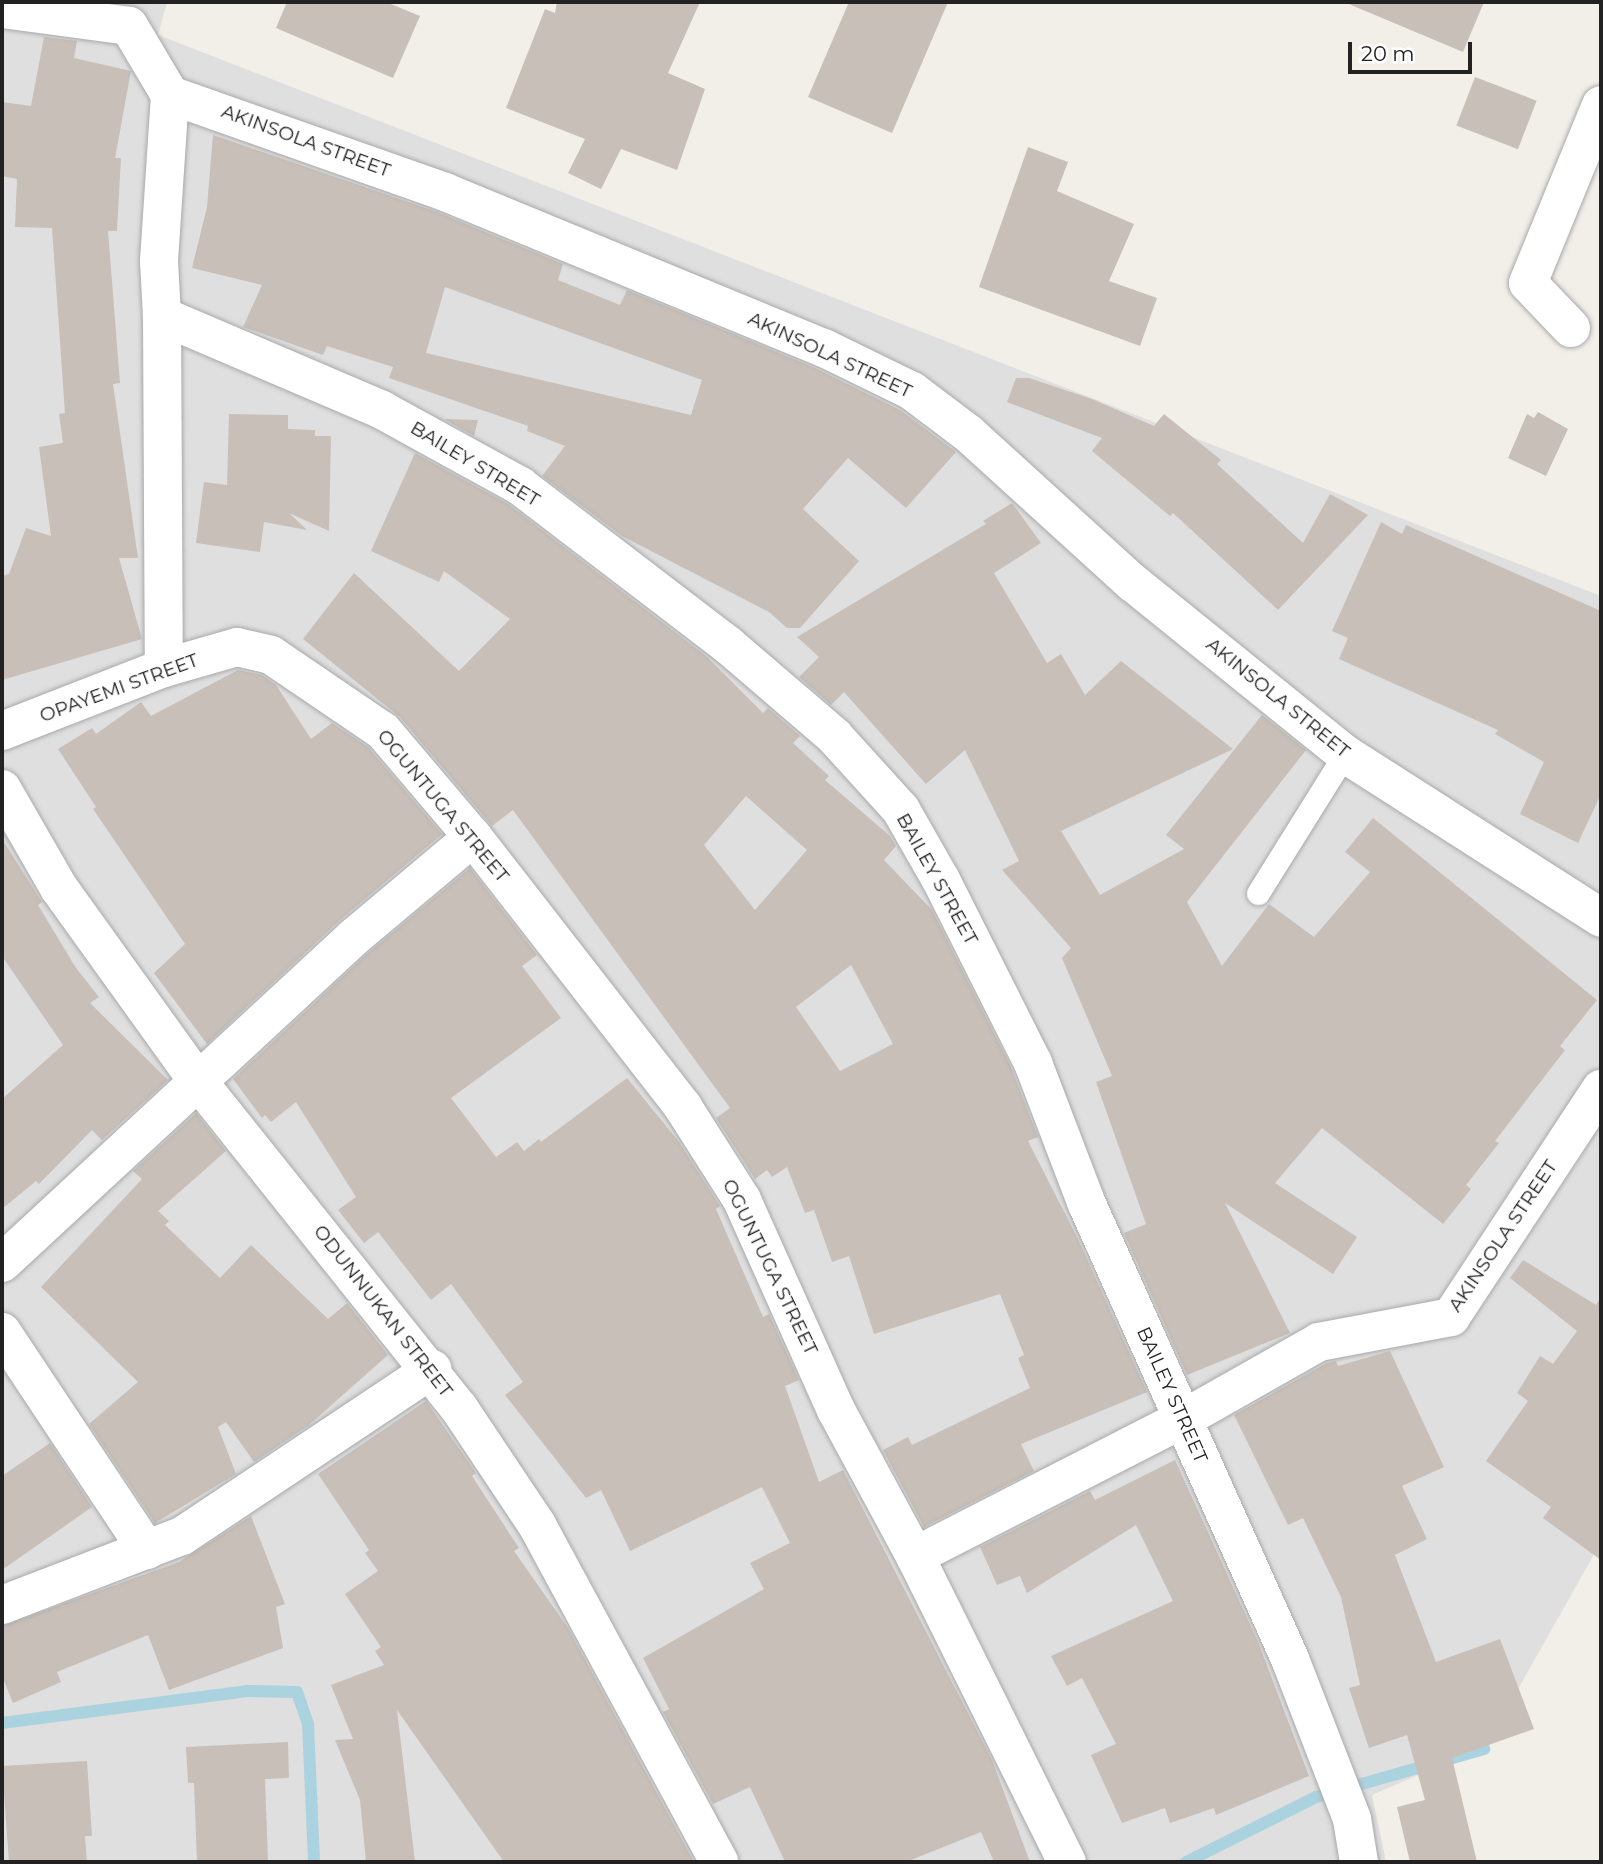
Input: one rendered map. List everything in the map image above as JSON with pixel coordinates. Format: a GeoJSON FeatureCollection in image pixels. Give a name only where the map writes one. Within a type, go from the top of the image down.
{"type":"FeatureCollection","features":[{"type":"Feature","properties":{"kind":"street"},"geometry":{"type":"LineString","coordinates":[[2,9],[133,14],[170,96],[159,261],[162,316],[164,668]]}},
{"type":"Feature","properties":{"kind":"street","name":"AKINSOLA STREET"},"geometry":{"type":"LineString","coordinates":[[170,96],[445,192],[824,348],[912,391],[969,434],[1133,583],[1345,754],[1601,918]]}},
{"type":"Feature","properties":{"kind":"street"},"geometry":{"type":"LineString","coordinates":[[1572,328],[1528,283],[1601,105]]}},
{"type":"Feature","properties":{"kind":"street","name":"BAILEY STREET"},"geometry":{"type":"LineString","coordinates":[[162,316],[382,410],[520,486],[728,645],[834,736],[901,810],[941,880],[1033,1063],[1086,1202],[1290,1659],[1352,1819],[1359,1862]]}},
{"type":"Feature","properties":{"kind":"street","name":"OPAYEMI STREET"},"geometry":{"type":"LineString","coordinates":[[2,731],[164,668],[237,647]]}},
{"type":"Feature","properties":{"kind":"street","name":"OGUNTUGA STREET"},"geometry":{"type":"LineString","coordinates":[[237,647],[271,655],[383,731],[473,837],[683,1107],[742,1200],[835,1410],[915,1556],[1067,1862]]}},
{"type":"Feature","properties":{"kind":"street","name":"ODUNNUKAN STREET"},"geometry":{"type":"LineString","coordinates":[[2,789],[59,888],[197,1080],[432,1369],[537,1525],[719,1862]]}},
{"type":"Feature","properties":{"kind":"street"},"geometry":{"type":"LineString","coordinates":[[2,1263],[354,937],[473,837]]}},
{"type":"Feature","properties":{"kind":"street","name":"AKINSOLA STREET"},"geometry":{"type":"LineString","coordinates":[[915,1556],[1183,1419],[1319,1342],[1451,1317],[1601,1089]]}},
{"type":"Feature","properties":{"kind":"street"},"geometry":{"type":"LineString","coordinates":[[2,1332],[147,1550]]}},
{"type":"Feature","properties":{"kind":"street"},"geometry":{"type":"LineString","coordinates":[[2,1605],[182,1536],[432,1369]]}},
{"type":"Feature","properties":{"kind":"lane"},"geometry":{"type":"LineString","coordinates":[[1258,893],[1345,754]]}},
{"type":"Feature","properties":{"kind":"shaded area"},"geometry":{"type":"Polygon","coordinates":[[[2,2],[167,2],[158,35],[1601,596],[1601,1542],[1486,1746],[1372,1795],[1386,1862],[2,1862],[2,2]]]}},
{"type":"Feature","properties":{"kind":"building"},"geometry":{"type":"Polygon","coordinates":[[[287,2],[386,2],[420,16],[393,78],[276,28],[287,2]]]}},
{"type":"Feature","properties":{"kind":"building"},"geometry":{"type":"Polygon","coordinates":[[[557,2],[700,2],[668,73],[705,89],[677,170],[621,149],[601,189],[568,173],[585,139],[506,108],[545,9],[555,13],[557,2]]]}},
{"type":"Feature","properties":{"kind":"building"},"geometry":{"type":"Polygon","coordinates":[[[849,2],[948,2],[892,133],[808,97],[849,2]]]}},
{"type":"Feature","properties":{"kind":"building"},"geometry":{"type":"Polygon","coordinates":[[[1344,2],[1484,2],[1463,52],[1344,2]]]}},
{"type":"Feature","properties":{"kind":"building"},"geometry":{"type":"Polygon","coordinates":[[[44,37],[77,41],[74,58],[131,71],[115,158],[121,158],[117,231],[108,231],[120,383],[113,384],[138,558],[119,558],[142,639],[2,680],[2,576],[9,574],[26,528],[51,536],[39,447],[63,443],[59,414],[65,413],[52,228],[15,227],[17,179],[2,176],[2,102],[31,106],[44,37]]]}},
{"type":"Feature","properties":{"kind":"building"},"geometry":{"type":"Polygon","coordinates":[[[1475,77],[1537,101],[1518,149],[1456,126],[1475,77]]]}},
{"type":"Feature","properties":{"kind":"building"},"geometry":{"type":"Polygon","coordinates":[[[213,135],[437,212],[563,264],[558,280],[620,305],[627,290],[815,368],[900,410],[956,452],[906,508],[848,458],[803,509],[859,561],[800,628],[787,628],[769,612],[622,536],[542,476],[565,446],[527,431],[528,426],[389,378],[393,367],[327,346],[323,355],[243,327],[262,285],[192,268],[207,207],[213,135]],[[445,287],[426,353],[691,415],[702,380],[445,287]]]}},
{"type":"Feature","properties":{"kind":"building"},"geometry":{"type":"Polygon","coordinates":[[[1028,147],[1068,162],[1057,191],[1134,224],[1109,281],[1157,298],[1140,346],[979,287],[1028,147]]]}},
{"type":"Feature","properties":{"kind":"building"},"geometry":{"type":"Polygon","coordinates":[[[1016,378],[1029,378],[1092,399],[1154,426],[1164,414],[1221,460],[1217,464],[1303,543],[1330,494],[1368,515],[1278,610],[1173,513],[1170,516],[1092,451],[1102,438],[1007,402],[1016,378]]]}},
{"type":"Feature","properties":{"kind":"building"},"geometry":{"type":"Polygon","coordinates":[[[1538,412],[1568,429],[1546,476],[1508,458],[1527,414],[1534,418],[1538,412]]]}},
{"type":"Feature","properties":{"kind":"building"},"geometry":{"type":"Polygon","coordinates":[[[229,414],[288,415],[288,429],[315,430],[315,436],[331,436],[329,531],[289,513],[307,530],[264,522],[260,552],[196,543],[204,482],[227,485],[229,414]]]}},
{"type":"Feature","properties":{"kind":"building"},"geometry":{"type":"Polygon","coordinates":[[[444,419],[478,420],[474,436],[444,419]]]}},
{"type":"Feature","properties":{"kind":"building"},"geometry":{"type":"Polygon","coordinates":[[[415,453],[508,504],[706,656],[763,713],[768,708],[800,736],[793,743],[829,776],[825,780],[890,836],[896,846],[884,860],[932,910],[1011,1067],[1038,1137],[1028,1141],[1078,1239],[1147,1392],[1021,1444],[1034,1471],[924,1527],[883,1450],[908,1437],[912,1445],[1030,1388],[1018,1358],[1024,1355],[1000,1294],[874,1334],[849,1256],[832,1262],[814,1210],[805,1213],[787,1167],[772,1177],[767,1170],[755,1179],[716,1118],[730,1108],[513,810],[492,826],[400,717],[303,639],[354,573],[459,671],[510,619],[444,571],[439,582],[371,551],[415,453]],[[746,796],[704,845],[755,910],[807,850],[746,796]],[[851,965],[796,1007],[840,1071],[893,1044],[851,965]]]}},
{"type":"Feature","properties":{"kind":"building"},"geometry":{"type":"Polygon","coordinates":[[[1012,503],[1041,543],[994,573],[1047,663],[1061,654],[1085,695],[1121,661],[1233,749],[1061,831],[1100,895],[1184,849],[1166,835],[1262,715],[1306,750],[1187,902],[1222,966],[1269,904],[1314,937],[1370,872],[1345,852],[1373,818],[1597,1000],[1560,1046],[1565,1050],[1495,1141],[1499,1143],[1466,1185],[1471,1189],[1443,1224],[1322,1128],[1275,1183],[1357,1237],[1333,1274],[1225,1203],[1290,1333],[1187,1375],[1124,1233],[1146,1224],[1096,1082],[1112,1076],[1062,958],[1071,948],[1002,870],[1019,861],[965,750],[926,784],[844,692],[831,705],[799,677],[819,657],[797,637],[986,524],[983,521],[1012,503]]]}},
{"type":"Feature","properties":{"kind":"building"},"geometry":{"type":"Polygon","coordinates":[[[1381,522],[1402,534],[1406,525],[1601,611],[1601,794],[1578,843],[1520,814],[1544,762],[1495,734],[1498,730],[1339,659],[1348,638],[1332,631],[1381,522]]]}},
{"type":"Feature","properties":{"kind":"building"},"geometry":{"type":"Polygon","coordinates":[[[238,670],[262,675],[276,685],[311,739],[332,723],[368,747],[442,834],[339,921],[207,1044],[154,973],[185,944],[93,809],[96,807],[58,749],[92,728],[96,734],[141,702],[151,716],[238,670]]]}},
{"type":"Feature","properties":{"kind":"building"},"geometry":{"type":"Polygon","coordinates":[[[2,839],[42,902],[38,905],[76,968],[99,997],[90,1003],[168,1080],[102,1140],[92,1130],[39,1184],[36,1181],[2,1209],[2,1099],[63,1045],[2,956],[2,839]]]}},
{"type":"Feature","properties":{"kind":"building"},"geometry":{"type":"Polygon","coordinates":[[[470,868],[537,955],[522,966],[561,1018],[451,1098],[496,1157],[517,1142],[524,1151],[539,1139],[541,1142],[627,1078],[679,1142],[720,1206],[716,1209],[763,1317],[769,1314],[799,1380],[785,1386],[819,1482],[843,1470],[992,1760],[1030,1862],[994,1862],[981,1832],[906,1862],[785,1862],[750,1787],[713,1804],[663,1712],[669,1709],[643,1658],[764,1589],[750,1563],[790,1543],[762,1487],[630,1551],[601,1490],[586,1498],[505,1395],[523,1382],[451,1284],[431,1300],[378,1232],[364,1243],[338,1210],[356,1197],[296,1102],[271,1122],[265,1115],[262,1118],[233,1079],[368,953],[470,868]]]}},
{"type":"Feature","properties":{"kind":"building"},"geometry":{"type":"Polygon","coordinates":[[[196,1113],[226,1151],[158,1211],[169,1221],[165,1225],[220,1278],[251,1245],[328,1319],[347,1303],[388,1355],[309,1425],[254,1462],[226,1422],[218,1427],[236,1474],[155,1523],[89,1424],[138,1382],[41,1287],[142,1179],[133,1171],[196,1113]]]}},
{"type":"Feature","properties":{"kind":"building"},"geometry":{"type":"Polygon","coordinates":[[[1523,1260],[1596,1305],[1601,1297],[1601,1560],[1543,1518],[1551,1507],[1486,1461],[1528,1401],[1517,1393],[1540,1356],[1553,1364],[1577,1331],[1510,1278],[1523,1260]]]}},
{"type":"Feature","properties":{"kind":"building"},"geometry":{"type":"Polygon","coordinates":[[[1390,1351],[1444,1467],[1402,1486],[1427,1539],[1395,1555],[1436,1662],[1500,1639],[1534,1729],[1452,1758],[1477,1862],[1410,1862],[1397,1807],[1425,1800],[1407,1735],[1369,1748],[1349,1688],[1360,1685],[1341,1597],[1303,1518],[1288,1525],[1234,1415],[1327,1363],[1336,1361],[1338,1366],[1390,1351]]]}},
{"type":"Feature","properties":{"kind":"building"},"geometry":{"type":"Polygon","coordinates":[[[426,1401],[476,1473],[472,1476],[519,1548],[514,1551],[568,1628],[694,1862],[504,1862],[397,1710],[415,1862],[366,1862],[360,1800],[335,1740],[353,1739],[331,1685],[384,1665],[375,1651],[381,1647],[345,1594],[378,1571],[365,1553],[369,1550],[318,1474],[426,1401]]]}},
{"type":"Feature","properties":{"kind":"building"},"geometry":{"type":"Polygon","coordinates":[[[50,1443],[92,1507],[2,1570],[2,1476],[50,1443]]]}},
{"type":"Feature","properties":{"kind":"building"},"geometry":{"type":"Polygon","coordinates":[[[1175,1460],[1258,1642],[1309,1776],[1216,1815],[1214,1808],[1170,1823],[1165,1808],[1122,1823],[1091,1755],[1116,1744],[1082,1678],[1067,1686],[1051,1656],[1173,1601],[1136,1525],[1027,1593],[1020,1576],[997,1585],[980,1547],[1090,1491],[1095,1500],[1175,1460]]]}},
{"type":"Feature","properties":{"kind":"building"},"geometry":{"type":"Polygon","coordinates":[[[251,1516],[285,1604],[276,1607],[283,1648],[169,1690],[148,1635],[57,1672],[61,1682],[13,1703],[2,1676],[2,1626],[179,1562],[251,1516]]]}},
{"type":"Feature","properties":{"kind":"building"},"geometry":{"type":"Polygon","coordinates":[[[288,1742],[289,1778],[265,1779],[268,1862],[197,1862],[194,1783],[188,1783],[186,1747],[288,1742]]]}},
{"type":"Feature","properties":{"kind":"building"},"geometry":{"type":"Polygon","coordinates":[[[87,1761],[92,1836],[85,1836],[87,1862],[9,1862],[2,1766],[87,1761]]]}},
{"type":"Feature","properties":{"kind":"waterway"},"geometry":{"type":"LineString","coordinates":[[2,1723],[248,1691],[297,1692],[308,1724],[314,1862]]}},
{"type":"Feature","properties":{"kind":"waterway"},"geometry":{"type":"LineString","coordinates":[[1186,1862],[1316,1797],[1484,1749]]}}]}
